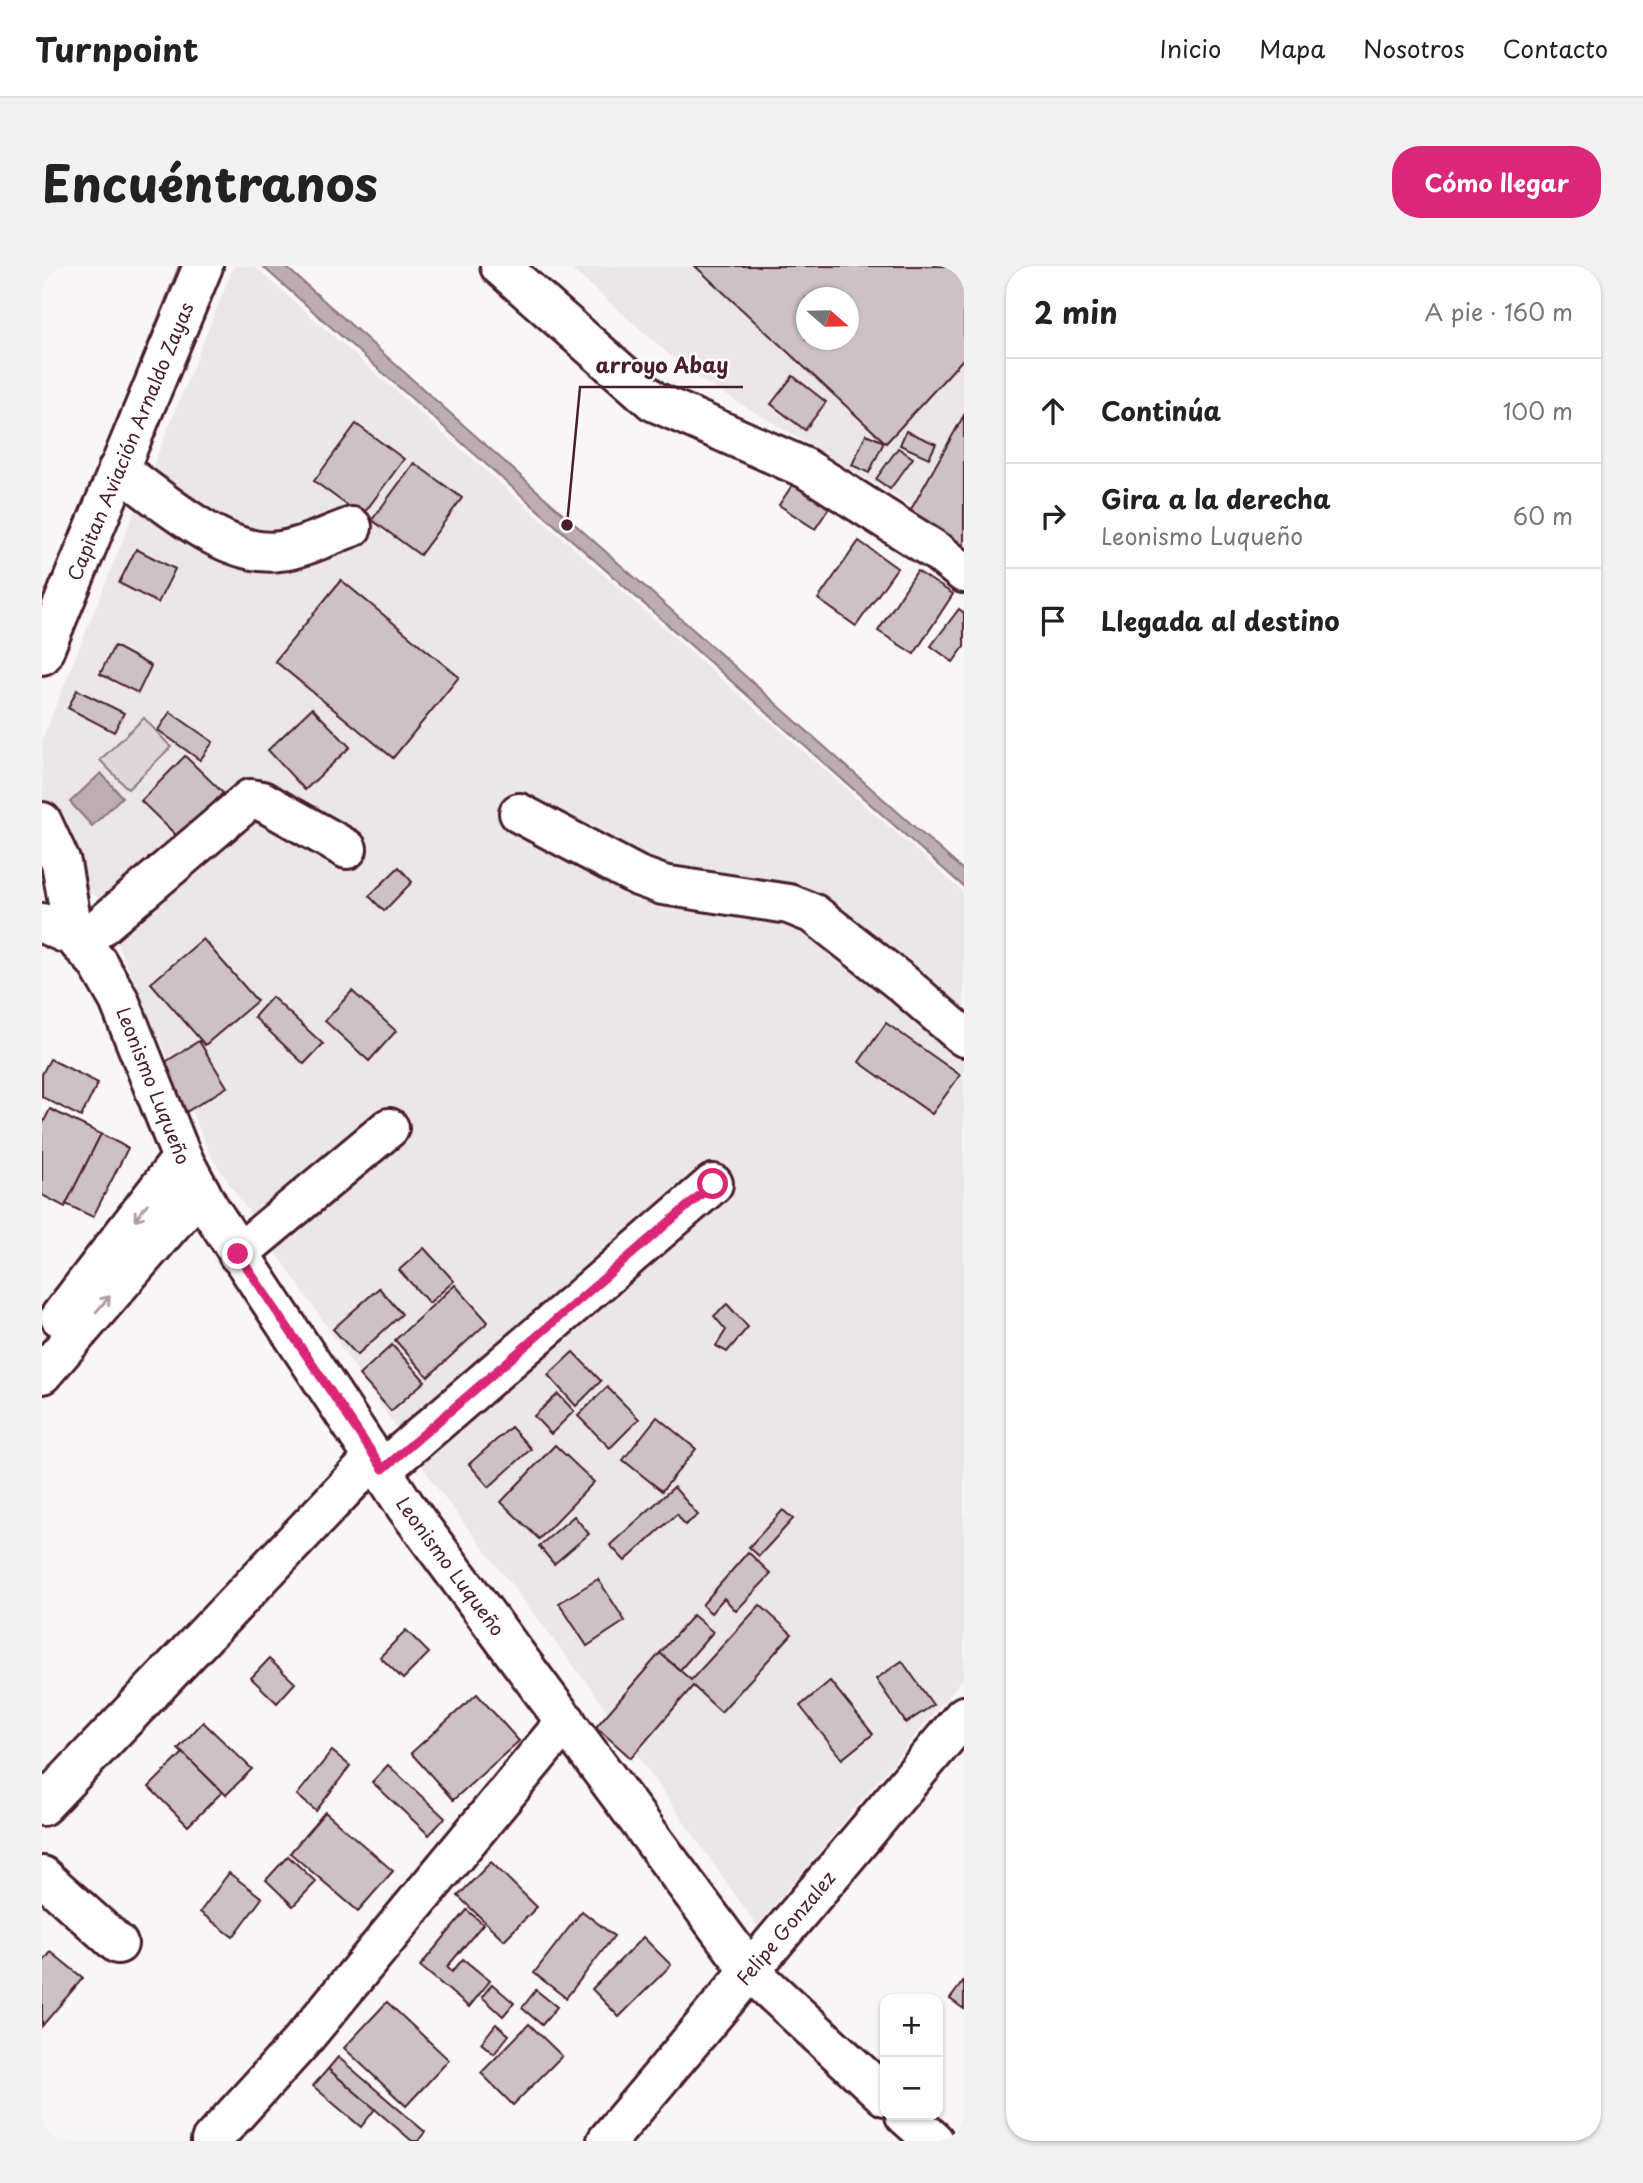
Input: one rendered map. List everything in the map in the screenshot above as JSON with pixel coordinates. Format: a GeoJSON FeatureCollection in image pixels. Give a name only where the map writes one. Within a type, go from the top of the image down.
{"type":"FeatureCollection","features":[{"type":"Feature","properties":{"kind":"street","name":"Capitan Aviación Arnaldo Zayas"},"geometry":{"type":"LineString","coordinates":[[42,655],[203,266]]}},
{"type":"Feature","properties":{"kind":"street"},"geometry":{"type":"LineString","coordinates":[[500,266],[653,401],[805,468],[939,553],[964,573]]}},
{"type":"Feature","properties":{"kind":"street"},"geometry":{"type":"LineString","coordinates":[[118,469],[212,534],[252,551],[283,551],[352,527]]}},
{"type":"Feature","properties":{"kind":"street"},"geometry":{"type":"LineString","coordinates":[[65,935],[250,799],[262,801],[346,849]]}},
{"type":"Feature","properties":{"kind":"street"},"geometry":{"type":"LineString","coordinates":[[519,813],[638,876],[663,885],[789,904],[814,914],[964,1037]]}},
{"type":"Feature","properties":{"kind":"street"},"geometry":{"type":"LineString","coordinates":[[42,822],[61,863],[65,935]]}},
{"type":"Feature","properties":{"kind":"street","name":"Leonismo Luqueño"},"geometry":{"type":"LineString","coordinates":[[65,935],[97,962],[119,1000],[182,1158],[200,1192],[238,1254],[406,1507],[751,1972],[880,2091]]}},
{"type":"Feature","properties":{"kind":"street"},"geometry":{"type":"LineString","coordinates":[[238,1254],[389,1128]]}},
{"type":"Feature","properties":{"kind":"street"},"geometry":{"type":"LineString","coordinates":[[42,1340],[182,1158]]}},
{"type":"Feature","properties":{"kind":"street"},"geometry":{"type":"LineString","coordinates":[[42,1806],[379,1463],[713,1184]]}},
{"type":"Feature","properties":{"kind":"street"},"geometry":{"type":"LineString","coordinates":[[42,1374],[200,1192]]}},
{"type":"Feature","properties":{"kind":"street","name":"Felipe Gonzalez"},"geometry":{"type":"LineString","coordinates":[[607,2141],[964,1716]]}},
{"type":"Feature","properties":{"kind":"street"},"geometry":{"type":"LineString","coordinates":[[211,2141],[300,2042],[566,1721]]}},
{"type":"Feature","properties":{"kind":"street"},"geometry":{"type":"LineString","coordinates":[[42,1876],[118,1944]]}},
{"type":"Feature","properties":{"kind":"street"},"geometry":{"type":"LineString","coordinates":[[911,2120],[934,2141]]}},
{"type":"Feature","properties":{"kind":"shaded area"},"geometry":{"type":"Polygon","coordinates":[[[179,266],[183,266],[42,607],[179,266]]]}},
{"type":"Feature","properties":{"kind":"shaded area"},"geometry":{"type":"Polygon","coordinates":[[[234,266],[254,266],[964,893],[964,1677],[757,1926],[590,1687],[435,1485],[212,1158],[96,895],[42,886],[42,740],[234,266]]]}},
{"type":"Feature","properties":{"kind":"shaded area"},"geometry":{"type":"Polygon","coordinates":[[[262,266],[285,266],[964,871],[964,887],[262,266]]]}},
{"type":"Feature","properties":{"kind":"shaded area"},"geometry":{"type":"Polygon","coordinates":[[[568,266],[964,266],[964,537],[693,375],[568,266]]]}},
{"type":"Feature","properties":{"kind":"shaded area"},"geometry":{"type":"Polygon","coordinates":[[[144,718],[171,747],[128,789],[100,760],[144,718]]]}},
{"type":"Feature","properties":{"kind":"shaded area"},"geometry":{"type":"Polygon","coordinates":[[[101,773],[122,797],[92,826],[70,802],[101,773]]]}},
{"type":"Feature","properties":{"kind":"building"},"geometry":{"type":"Polygon","coordinates":[[[695,266],[964,266],[964,358],[886,443],[695,266]]]}},
{"type":"Feature","properties":{"kind":"building"},"geometry":{"type":"Polygon","coordinates":[[[793,376],[826,402],[805,430],[771,404],[793,376]]]}},
{"type":"Feature","properties":{"kind":"building"},"geometry":{"type":"Polygon","coordinates":[[[964,415],[964,553],[909,513],[964,415]]]}},
{"type":"Feature","properties":{"kind":"building"},"geometry":{"type":"Polygon","coordinates":[[[356,424],[404,459],[362,516],[314,481],[356,424]]]}},
{"type":"Feature","properties":{"kind":"building"},"geometry":{"type":"Polygon","coordinates":[[[906,431],[936,444],[929,458],[900,445],[906,431]]]}},
{"type":"Feature","properties":{"kind":"building"},"geometry":{"type":"Polygon","coordinates":[[[866,434],[884,442],[869,473],[852,465],[866,434]]]}},
{"type":"Feature","properties":{"kind":"building"},"geometry":{"type":"Polygon","coordinates":[[[898,448],[913,458],[890,489],[876,479],[898,448]]]}},
{"type":"Feature","properties":{"kind":"building"},"geometry":{"type":"Polygon","coordinates":[[[414,463],[462,498],[420,555],[372,520],[414,463]]]}},
{"type":"Feature","properties":{"kind":"building"},"geometry":{"type":"Polygon","coordinates":[[[793,484],[829,508],[815,529],[779,505],[793,484]]]}},
{"type":"Feature","properties":{"kind":"building"},"geometry":{"type":"Polygon","coordinates":[[[859,541],[897,568],[856,626],[818,599],[859,541]]]}},
{"type":"Feature","properties":{"kind":"building"},"geometry":{"type":"Polygon","coordinates":[[[136,549],[175,569],[158,603],[119,583],[136,549]]]}},
{"type":"Feature","properties":{"kind":"building"},"geometry":{"type":"Polygon","coordinates":[[[917,571],[953,594],[914,654],[878,631],[917,571]]]}},
{"type":"Feature","properties":{"kind":"building"},"geometry":{"type":"Polygon","coordinates":[[[341,580],[459,677],[393,758],[275,661],[341,580]]]}},
{"type":"Feature","properties":{"kind":"building"},"geometry":{"type":"Polygon","coordinates":[[[959,609],[964,613],[964,647],[953,662],[931,646],[959,609]]]}},
{"type":"Feature","properties":{"kind":"building"},"geometry":{"type":"Polygon","coordinates":[[[114,646],[151,666],[138,693],[100,674],[114,646]]]}},
{"type":"Feature","properties":{"kind":"building"},"geometry":{"type":"Polygon","coordinates":[[[77,690],[124,713],[114,732],[68,708],[77,690]]]}},
{"type":"Feature","properties":{"kind":"building"},"geometry":{"type":"Polygon","coordinates":[[[312,708],[350,747],[305,790],[268,750],[312,708]]]}},
{"type":"Feature","properties":{"kind":"building"},"geometry":{"type":"Polygon","coordinates":[[[170,712],[213,742],[200,760],[158,730],[170,712]]]}},
{"type":"Feature","properties":{"kind":"building"},"geometry":{"type":"Polygon","coordinates":[[[185,756],[223,793],[179,838],[141,801],[185,756]]]}},
{"type":"Feature","properties":{"kind":"building"},"geometry":{"type":"Polygon","coordinates":[[[399,867],[412,882],[384,911],[369,896],[399,867]]]}},
{"type":"Feature","properties":{"kind":"building"},"geometry":{"type":"Polygon","coordinates":[[[203,939],[257,1001],[205,1045],[151,983],[203,939]]]}},
{"type":"Feature","properties":{"kind":"building"},"geometry":{"type":"Polygon","coordinates":[[[352,991],[396,1031],[369,1061],[325,1021],[352,991]]]}},
{"type":"Feature","properties":{"kind":"building"},"geometry":{"type":"Polygon","coordinates":[[[272,997],[323,1044],[304,1064],[254,1017],[272,997]]]}},
{"type":"Feature","properties":{"kind":"building"},"geometry":{"type":"Polygon","coordinates":[[[886,1023],[960,1075],[932,1114],[859,1062],[886,1023]]]}},
{"type":"Feature","properties":{"kind":"building"},"geometry":{"type":"Polygon","coordinates":[[[199,1041],[227,1087],[186,1112],[159,1066],[199,1041]]]}},
{"type":"Feature","properties":{"kind":"building"},"geometry":{"type":"Polygon","coordinates":[[[50,1059],[98,1083],[81,1117],[42,1097],[42,1074],[50,1059]]]}},
{"type":"Feature","properties":{"kind":"building"},"geometry":{"type":"Polygon","coordinates":[[[50,1109],[101,1134],[65,1207],[42,1195],[42,1125],[50,1109]]]}},
{"type":"Feature","properties":{"kind":"building"},"geometry":{"type":"Polygon","coordinates":[[[101,1134],[128,1148],[93,1217],[66,1204],[101,1134]]]}},
{"type":"Feature","properties":{"kind":"building"},"geometry":{"type":"Polygon","coordinates":[[[424,1248],[454,1281],[429,1303],[399,1270],[424,1248]]]}},
{"type":"Feature","properties":{"kind":"building"},"geometry":{"type":"Polygon","coordinates":[[[455,1285],[488,1322],[428,1377],[395,1340],[455,1285]]]}},
{"type":"Feature","properties":{"kind":"building"},"geometry":{"type":"Polygon","coordinates":[[[379,1288],[402,1314],[357,1355],[333,1329],[379,1288]]]}},
{"type":"Feature","properties":{"kind":"building"},"geometry":{"type":"Polygon","coordinates":[[[727,1304],[748,1327],[727,1352],[716,1346],[726,1330],[714,1316],[727,1304]]]}},
{"type":"Feature","properties":{"kind":"building"},"geometry":{"type":"Polygon","coordinates":[[[392,1345],[425,1381],[391,1411],[359,1375],[392,1345]]]}},
{"type":"Feature","properties":{"kind":"building"},"geometry":{"type":"Polygon","coordinates":[[[573,1352],[601,1381],[576,1406],[548,1375],[573,1352]]]}},
{"type":"Feature","properties":{"kind":"building"},"geometry":{"type":"Polygon","coordinates":[[[607,1387],[639,1419],[610,1448],[578,1416],[607,1387]]]}},
{"type":"Feature","properties":{"kind":"building"},"geometry":{"type":"Polygon","coordinates":[[[558,1394],[574,1411],[551,1434],[534,1416],[558,1394]]]}},
{"type":"Feature","properties":{"kind":"building"},"geometry":{"type":"Polygon","coordinates":[[[657,1417],[696,1449],[662,1491],[623,1460],[657,1417]]]}},
{"type":"Feature","properties":{"kind":"building"},"geometry":{"type":"Polygon","coordinates":[[[511,1427],[531,1449],[489,1487],[469,1464],[511,1427]]]}},
{"type":"Feature","properties":{"kind":"building"},"geometry":{"type":"Polygon","coordinates":[[[555,1445],[594,1482],[539,1539],[501,1502],[555,1445]]]}},
{"type":"Feature","properties":{"kind":"building"},"geometry":{"type":"Polygon","coordinates":[[[674,1487],[698,1515],[685,1525],[677,1514],[625,1561],[610,1545],[674,1487]]]}},
{"type":"Feature","properties":{"kind":"building"},"geometry":{"type":"Polygon","coordinates":[[[783,1510],[793,1519],[759,1556],[749,1547],[783,1510]]]}},
{"type":"Feature","properties":{"kind":"building"},"geometry":{"type":"Polygon","coordinates":[[[574,1516],[589,1534],[554,1564],[539,1546],[574,1516]]]}},
{"type":"Feature","properties":{"kind":"building"},"geometry":{"type":"Polygon","coordinates":[[[748,1552],[771,1574],[736,1611],[724,1598],[711,1613],[702,1605],[748,1552]]]}},
{"type":"Feature","properties":{"kind":"building"},"geometry":{"type":"Polygon","coordinates":[[[598,1579],[625,1621],[587,1646],[559,1603],[598,1579]]]}},
{"type":"Feature","properties":{"kind":"building"},"geometry":{"type":"Polygon","coordinates":[[[760,1605],[792,1634],[721,1712],[693,1686],[631,1758],[596,1727],[660,1653],[691,1680],[760,1605]]]}},
{"type":"Feature","properties":{"kind":"building"},"geometry":{"type":"Polygon","coordinates":[[[693,1615],[713,1632],[680,1670],[660,1653],[693,1615]]]}},
{"type":"Feature","properties":{"kind":"building"},"geometry":{"type":"Polygon","coordinates":[[[406,1630],[429,1653],[403,1679],[380,1657],[406,1630]]]}},
{"type":"Feature","properties":{"kind":"building"},"geometry":{"type":"Polygon","coordinates":[[[269,1659],[295,1683],[277,1703],[251,1678],[269,1659]]]}},
{"type":"Feature","properties":{"kind":"building"},"geometry":{"type":"Polygon","coordinates":[[[902,1661],[933,1705],[906,1723],[876,1679],[902,1661]]]}},
{"type":"Feature","properties":{"kind":"building"},"geometry":{"type":"Polygon","coordinates":[[[830,1681],[873,1734],[842,1759],[800,1706],[830,1681]]]}},
{"type":"Feature","properties":{"kind":"building"},"geometry":{"type":"Polygon","coordinates":[[[477,1694],[519,1741],[453,1800],[411,1753],[477,1694]]]}},
{"type":"Feature","properties":{"kind":"building"},"geometry":{"type":"Polygon","coordinates":[[[203,1722],[252,1769],[226,1795],[178,1749],[203,1722]]]}},
{"type":"Feature","properties":{"kind":"building"},"geometry":{"type":"Polygon","coordinates":[[[332,1751],[350,1766],[316,1811],[297,1795],[332,1751]]]}},
{"type":"Feature","properties":{"kind":"building"},"geometry":{"type":"Polygon","coordinates":[[[183,1753],[222,1792],[188,1826],[149,1787],[183,1753]]]}},
{"type":"Feature","properties":{"kind":"building"},"geometry":{"type":"Polygon","coordinates":[[[388,1765],[445,1818],[429,1835],[372,1782],[388,1765]]]}},
{"type":"Feature","properties":{"kind":"building"},"geometry":{"type":"Polygon","coordinates":[[[325,1812],[393,1871],[358,1911],[290,1853],[325,1812]]]}},
{"type":"Feature","properties":{"kind":"building"},"geometry":{"type":"Polygon","coordinates":[[[288,1856],[316,1882],[293,1906],[266,1880],[288,1856]]]}},
{"type":"Feature","properties":{"kind":"building"},"geometry":{"type":"Polygon","coordinates":[[[491,1862],[537,1907],[504,1940],[458,1896],[491,1862]]]}},
{"type":"Feature","properties":{"kind":"building"},"geometry":{"type":"Polygon","coordinates":[[[229,1873],[262,1898],[233,1937],[200,1912],[229,1873]]]}},
{"type":"Feature","properties":{"kind":"building"},"geometry":{"type":"Polygon","coordinates":[[[467,1910],[483,1924],[447,1967],[452,1972],[463,1959],[490,1981],[469,2007],[420,1966],[467,1910]]]}},
{"type":"Feature","properties":{"kind":"building"},"geometry":{"type":"Polygon","coordinates":[[[582,1911],[614,1936],[566,1998],[534,1973],[582,1911]]]}},
{"type":"Feature","properties":{"kind":"building"},"geometry":{"type":"Polygon","coordinates":[[[643,1937],[671,1965],[619,2017],[592,1989],[643,1937]]]}},
{"type":"Feature","properties":{"kind":"building"},"geometry":{"type":"Polygon","coordinates":[[[51,1952],[83,1978],[42,2026],[42,1963],[51,1952]]]}},
{"type":"Feature","properties":{"kind":"building"},"geometry":{"type":"Polygon","coordinates":[[[964,1980],[964,2009],[950,1999],[964,1980]]]}},
{"type":"Feature","properties":{"kind":"building"},"geometry":{"type":"Polygon","coordinates":[[[492,1984],[514,2003],[503,2016],[482,1997],[492,1984]]]}},
{"type":"Feature","properties":{"kind":"building"},"geometry":{"type":"Polygon","coordinates":[[[536,1990],[557,2007],[542,2025],[522,2008],[536,1990]]]}},
{"type":"Feature","properties":{"kind":"building"},"geometry":{"type":"Polygon","coordinates":[[[387,2002],[449,2060],[406,2106],[344,2048],[387,2002]]]}},
{"type":"Feature","properties":{"kind":"building"},"geometry":{"type":"Polygon","coordinates":[[[496,2024],[509,2035],[494,2054],[481,2043],[496,2024]]]}},
{"type":"Feature","properties":{"kind":"building"},"geometry":{"type":"Polygon","coordinates":[[[529,2024],[562,2056],[513,2105],[481,2073],[529,2024]]]}},
{"type":"Feature","properties":{"kind":"building"},"geometry":{"type":"Polygon","coordinates":[[[338,2057],[425,2132],[418,2141],[412,2141],[328,2069],[338,2057]]]}},
{"type":"Feature","properties":{"kind":"building"},"geometry":{"type":"Polygon","coordinates":[[[328,2069],[375,2109],[361,2127],[313,2086],[328,2069]]]}},
{"type":"Feature","properties":{"kind":"place","name":"arroyo Abay"},"geometry":{"type":"Point","coordinates":[567,525]}},
{"type":"Feature","properties":{"kind":"route"},"geometry":{"type":"LineString","coordinates":[[238,1254],[383,1469],[713,1184]]}}]}
